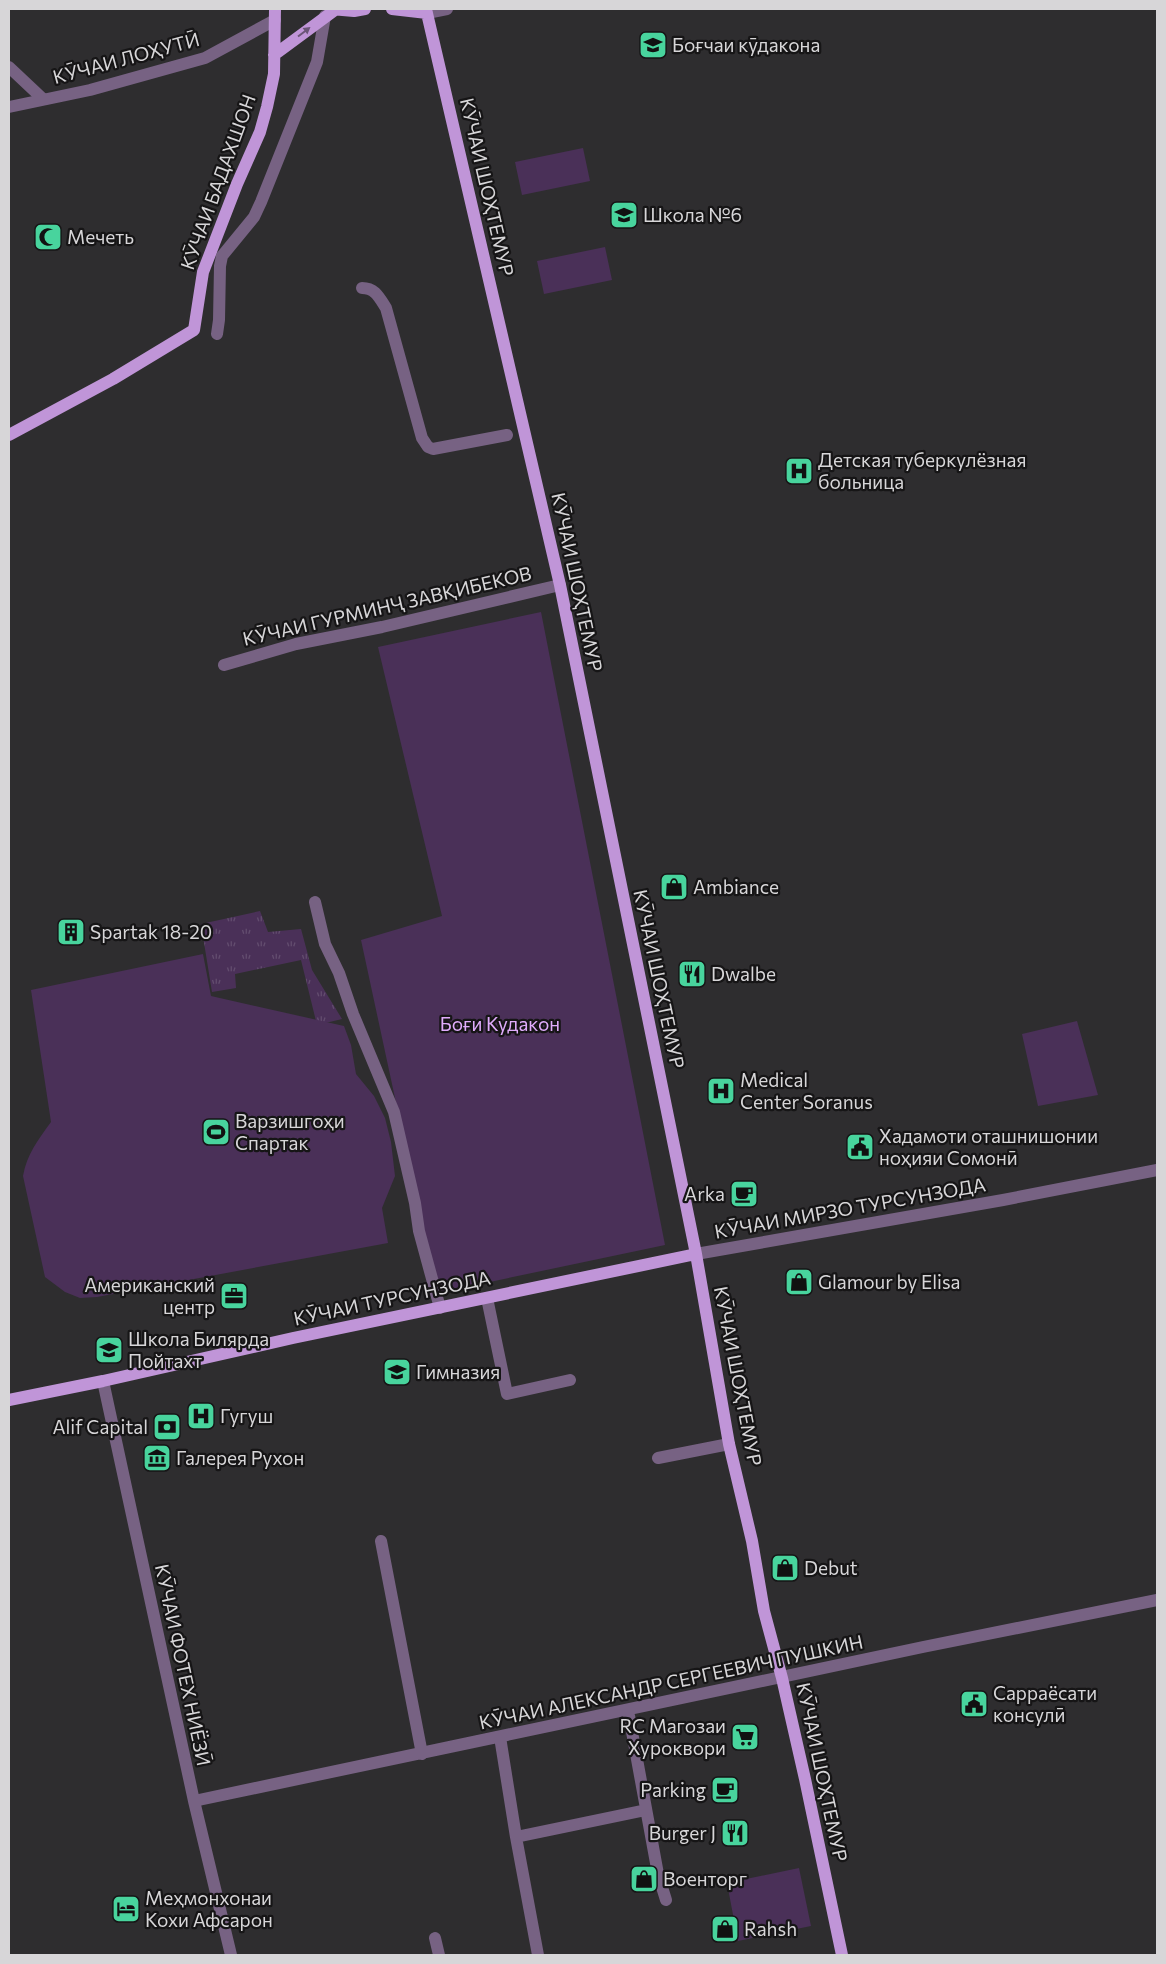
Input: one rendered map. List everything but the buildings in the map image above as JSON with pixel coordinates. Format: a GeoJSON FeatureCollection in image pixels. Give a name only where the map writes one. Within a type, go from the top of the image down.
{"type":"FeatureCollection","features":[{"type":"Feature","properties":{"kind":"main road"},"geometry":{"type":"LineString","coordinates":[[274,55],[331,12],[364,9]]}},
{"type":"Feature","properties":{"kind":"main road"},"geometry":{"type":"LineString","coordinates":[[392,9],[427,11]]}},
{"type":"Feature","properties":{"kind":"main road","name":"КӮЧАИ ШОҲТЕМУР"},"geometry":{"type":"LineString","coordinates":[[427,11],[560,585],[696,1254],[729,1444],[752,1541],[764,1611],[782,1678],[842,1955]]}},
{"type":"Feature","properties":{"kind":"main road"},"geometry":{"type":"LineString","coordinates":[[274,55],[275,14]]}},
{"type":"Feature","properties":{"kind":"main road","name":"КӮЧАИ БАДАХШОН"},"geometry":{"type":"LineString","coordinates":[[9,435],[113,379],[194,330],[203,272],[237,184],[260,132],[274,74],[274,55]]}},
{"type":"Feature","properties":{"kind":"main road","name":"КӮЧАИ ТУРСУНЗОДА"},"geometry":{"type":"LineString","coordinates":[[9,1400],[284,1340],[696,1254]]}},
{"type":"Feature","properties":{"kind":"street"},"geometry":{"type":"LineString","coordinates":[[427,11],[447,9]]}},
{"type":"Feature","properties":{"kind":"street"},"geometry":{"type":"LineString","coordinates":[[216,334],[220,320],[220,266],[222,256],[254,216],[261,202],[317,62],[331,12]]}},
{"type":"Feature","properties":{"kind":"street","name":"КӮЧАИ ЛОҲУТӢ"},"geometry":{"type":"LineString","coordinates":[[9,107],[90,90],[205,58],[275,14]]}},
{"type":"Feature","properties":{"kind":"street"},"geometry":{"type":"LineString","coordinates":[[9,67],[43,100]]}},
{"type":"Feature","properties":{"kind":"street"},"geometry":{"type":"LineString","coordinates":[[362,288],[369,288],[376,293],[386,308],[422,438],[428,447],[433,449],[508,435]]}},
{"type":"Feature","properties":{"kind":"street","name":"КӮЧАИ ГУРМИНҶ ЗАВҚИБЕКОВ"},"geometry":{"type":"LineString","coordinates":[[224,665],[296,644],[382,627],[560,585]]}},
{"type":"Feature","properties":{"kind":"street"},"geometry":{"type":"LineString","coordinates":[[315,902],[326,944],[394,1112],[415,1203],[419,1231],[440,1308]]}},
{"type":"Feature","properties":{"kind":"street","name":"КӮЧАИ МИРЗО ТУРСУНЗОДА"},"geometry":{"type":"LineString","coordinates":[[696,1254],[1003,1200],[1157,1170]]}},
{"type":"Feature","properties":{"kind":"street"},"geometry":{"type":"LineString","coordinates":[[487,1298],[507,1394],[570,1380]]}},
{"type":"Feature","properties":{"kind":"street","name":"КӮЧАИ ФОТЕХ НИЁЗӢ"},"geometry":{"type":"LineString","coordinates":[[103,1381],[194,1801],[231,1955]]}},
{"type":"Feature","properties":{"kind":"street"},"geometry":{"type":"LineString","coordinates":[[658,1458],[729,1444]]}},
{"type":"Feature","properties":{"kind":"street"},"geometry":{"type":"LineString","coordinates":[[381,1541],[422,1754]]}},
{"type":"Feature","properties":{"kind":"street","name":"КӮЧАИ АЛЕКСАНДР СЕРГЕЕВИЧ ПУШКИН"},"geometry":{"type":"LineString","coordinates":[[194,1801],[932,1645],[1157,1600]]}},
{"type":"Feature","properties":{"kind":"street"},"geometry":{"type":"LineString","coordinates":[[628,1710],[658,1874],[666,1900]]}},
{"type":"Feature","properties":{"kind":"street"},"geometry":{"type":"LineString","coordinates":[[500,1737],[538,1955]]}},
{"type":"Feature","properties":{"kind":"street"},"geometry":{"type":"LineString","coordinates":[[516,1837],[646,1810]]}},
{"type":"Feature","properties":{"kind":"street"},"geometry":{"type":"LineString","coordinates":[[435,1938],[439,1955]]}},
{"type":"Feature","properties":{"kind":"green space"},"geometry":{"type":"Polygon","coordinates":[[[583,148],[590,181],[522,195],[515,162],[583,148]]]}},
{"type":"Feature","properties":{"kind":"green space"},"geometry":{"type":"Polygon","coordinates":[[[605,247],[612,280],[544,294],[537,261],[605,247]]]}},
{"type":"Feature","properties":{"kind":"green space","name":"Боғи Кудакон"},"geometry":{"type":"Polygon","coordinates":[[[541,612],[665,1245],[437,1293],[361,940],[442,916],[378,647],[541,612]]]}},
{"type":"Feature","properties":{"kind":"green space"},"geometry":{"type":"Polygon","coordinates":[[[260,911],[268,932],[301,929],[312,970],[342,1019],[317,1025],[301,960],[235,974],[236,988],[212,992],[201,924],[260,911]]]}},
{"type":"Feature","properties":{"kind":"green space","name":"Варзишгоҳи Спартак"},"geometry":{"type":"Polygon","coordinates":[[[203,954],[211,996],[344,1026],[351,1045],[356,1074],[374,1096],[385,1118],[391,1142],[395,1176],[382,1208],[388,1243],[97,1297],[80,1298],[65,1292],[45,1277],[23,1176],[30,1154],[51,1122],[31,990],[203,954]]]}},
{"type":"Feature","properties":{"kind":"green space"},"geometry":{"type":"Polygon","coordinates":[[[1077,1021],[1098,1095],[1038,1106],[1022,1034],[1077,1021]]]}},
{"type":"Feature","properties":{"kind":"green space"},"geometry":{"type":"Polygon","coordinates":[[[799,1868],[811,1926],[738,1941],[727,1883],[799,1868]]]}},
{"type":"Feature","properties":{"kind":"place","name":"Боғчаи кӯдакона"},"geometry":{"type":"Point","coordinates":[653,45]}},
{"type":"Feature","properties":{"kind":"place","name":"Школа №6"},"geometry":{"type":"Point","coordinates":[624,215]}},
{"type":"Feature","properties":{"kind":"place","name":"Мечеть"},"geometry":{"type":"Point","coordinates":[48,237]}},
{"type":"Feature","properties":{"kind":"place","name":"Детская туберкулёзная больница"},"geometry":{"type":"Point","coordinates":[799,471]}},
{"type":"Feature","properties":{"kind":"place","name":"Ambiance"},"geometry":{"type":"Point","coordinates":[674,887]}},
{"type":"Feature","properties":{"kind":"place","name":"Spartak 18-20"},"geometry":{"type":"Point","coordinates":[71,932]}},
{"type":"Feature","properties":{"kind":"place","name":"Dwalbe"},"geometry":{"type":"Point","coordinates":[692,974]}},
{"type":"Feature","properties":{"kind":"place","name":"Medical Center Soranus"},"geometry":{"type":"Point","coordinates":[721,1091]}},
{"type":"Feature","properties":{"kind":"place","name":"Варзишгоҳи Спартак"},"geometry":{"type":"Point","coordinates":[216,1132]}},
{"type":"Feature","properties":{"kind":"place","name":"Хадамоти оташнишонии ноҳияи Сомонӣ"},"geometry":{"type":"Point","coordinates":[860,1147]}},
{"type":"Feature","properties":{"kind":"place","name":"Arka"},"geometry":{"type":"Point","coordinates":[744,1194]}},
{"type":"Feature","properties":{"kind":"place","name":"Glamour by Elisa"},"geometry":{"type":"Point","coordinates":[799,1282]}},
{"type":"Feature","properties":{"kind":"place","name":"Американский центр"},"geometry":{"type":"Point","coordinates":[234,1296]}},
{"type":"Feature","properties":{"kind":"place","name":"Школа Билярда Пойтахт"},"geometry":{"type":"Point","coordinates":[109,1350]}},
{"type":"Feature","properties":{"kind":"place","name":"Гимназия"},"geometry":{"type":"Point","coordinates":[397,1372]}},
{"type":"Feature","properties":{"kind":"place","name":"Гугуш"},"geometry":{"type":"Point","coordinates":[201,1416]}},
{"type":"Feature","properties":{"kind":"place","name":"Alif Capital"},"geometry":{"type":"Point","coordinates":[167,1427]}},
{"type":"Feature","properties":{"kind":"place","name":"Галерея Рухон"},"geometry":{"type":"Point","coordinates":[157,1458]}},
{"type":"Feature","properties":{"kind":"place","name":"Debut"},"geometry":{"type":"Point","coordinates":[785,1568]}},
{"type":"Feature","properties":{"kind":"place","name":"Сарраёсати консулӣ"},"geometry":{"type":"Point","coordinates":[974,1704]}},
{"type":"Feature","properties":{"kind":"place","name":"RC Магозаи Хуроквори"},"geometry":{"type":"Point","coordinates":[745,1737]}},
{"type":"Feature","properties":{"kind":"place","name":"Parking"},"geometry":{"type":"Point","coordinates":[725,1790]}},
{"type":"Feature","properties":{"kind":"place","name":"Burger J"},"geometry":{"type":"Point","coordinates":[735,1833]}},
{"type":"Feature","properties":{"kind":"place","name":"Военторг"},"geometry":{"type":"Point","coordinates":[644,1879]}},
{"type":"Feature","properties":{"kind":"place","name":"Меҳмонхонаи Кохи Афсарон"},"geometry":{"type":"Point","coordinates":[126,1909]}},
{"type":"Feature","properties":{"kind":"place","name":"Rahsh"},"geometry":{"type":"Point","coordinates":[725,1929]}}]}
